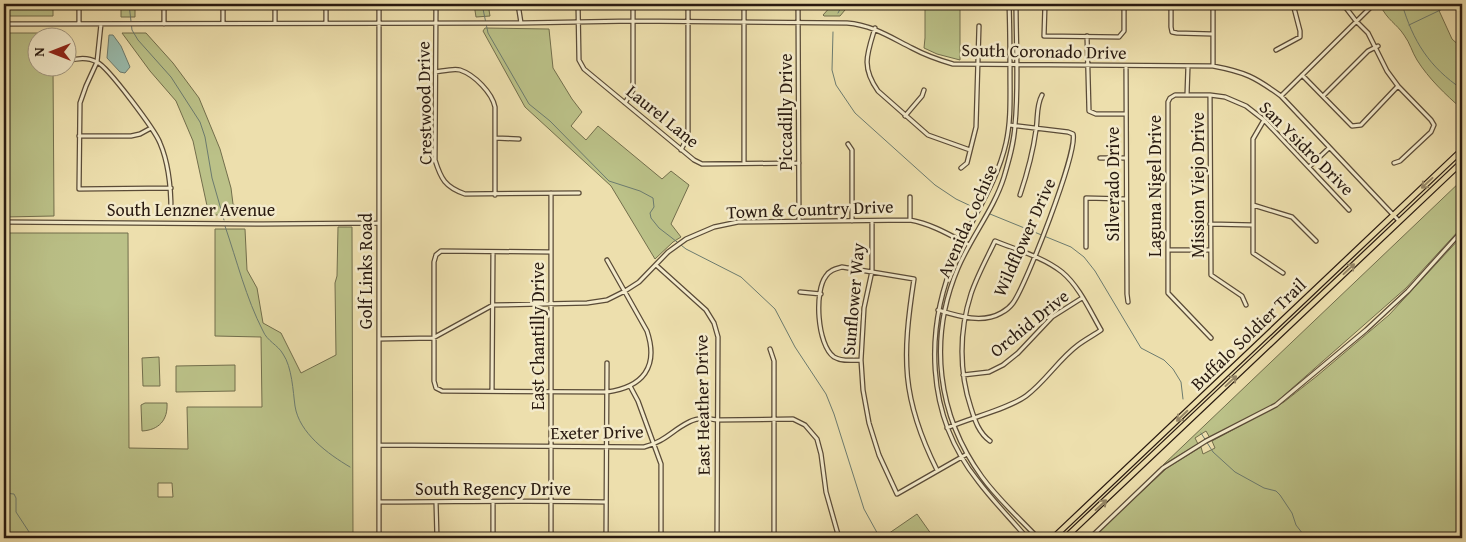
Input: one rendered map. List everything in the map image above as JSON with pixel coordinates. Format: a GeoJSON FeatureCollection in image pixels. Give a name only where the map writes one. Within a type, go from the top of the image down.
{"type":"FeatureCollection","features":[{"type":"Feature","properties":{"kind":"main road","name":"Buffalo Soldier Trail"},"geometry":{"type":"LineString","coordinates":[[1053,538],[1462,150]]}},
{"type":"Feature","properties":{"kind":"main road","name":"Buffalo Soldier Trail"},"geometry":{"type":"LineString","coordinates":[[1065,538],[1462,162]]}},
{"type":"Feature","properties":{"kind":"street"},"geometry":{"type":"LineString","coordinates":[[79,4],[79,24]]}},
{"type":"Feature","properties":{"kind":"street"},"geometry":{"type":"LineString","coordinates":[[164,4],[164,24]]}},
{"type":"Feature","properties":{"kind":"street"},"geometry":{"type":"LineString","coordinates":[[223,4],[223,23]]}},
{"type":"Feature","properties":{"kind":"street"},"geometry":{"type":"LineString","coordinates":[[274,4],[274,23]]}},
{"type":"Feature","properties":{"kind":"street"},"geometry":{"type":"LineString","coordinates":[[326,4],[326,23]]}},
{"type":"Feature","properties":{"kind":"street","name":"Golf Links Road"},"geometry":{"type":"LineString","coordinates":[[379,4],[379,538]]}},
{"type":"Feature","properties":{"kind":"street","name":"Crestwood Drive"},"geometry":{"type":"LineString","coordinates":[[436,4],[435,160],[440,175],[454,190],[465,194],[579,193]]}},
{"type":"Feature","properties":{"kind":"street"},"geometry":{"type":"LineString","coordinates":[[518,4],[521,23]]}},
{"type":"Feature","properties":{"kind":"street","name":"Laurel Lane"},"geometry":{"type":"LineString","coordinates":[[578,4],[579,60],[584,69],[694,160],[702,164],[799,163]]}},
{"type":"Feature","properties":{"kind":"street"},"geometry":{"type":"LineString","coordinates":[[625,103],[633,90],[633,4]]}},
{"type":"Feature","properties":{"kind":"street"},"geometry":{"type":"LineString","coordinates":[[681,150],[688,136],[688,4]]}},
{"type":"Feature","properties":{"kind":"street"},"geometry":{"type":"LineString","coordinates":[[744,4],[744,163]]}},
{"type":"Feature","properties":{"kind":"street","name":"Piccadilly Drive"},"geometry":{"type":"LineString","coordinates":[[798,4],[799,221]]}},
{"type":"Feature","properties":{"kind":"street","name":"Avenida Cochise"},"geometry":{"type":"LineString","coordinates":[[1009,4],[1009,125],[1006,144],[997,171],[946,278],[938,310],[934,359],[936,386],[947,428],[962,457],[977,481],[1028,538]]}},
{"type":"Feature","properties":{"kind":"street","name":"Avenida Cochise"},"geometry":{"type":"LineString","coordinates":[[1016,4],[1015,126],[1010,154],[1003,180],[957,269],[944,312],[939,359],[942,385],[953,425],[967,454],[999,498],[1038,538]]}},
{"type":"Feature","properties":{"kind":"street"},"geometry":{"type":"LineString","coordinates":[[1045,4],[1044,36],[1119,37],[1124,31],[1124,4]]}},
{"type":"Feature","properties":{"kind":"street"},"geometry":{"type":"LineString","coordinates":[[1171,4],[1172,32],[1212,34]]}},
{"type":"Feature","properties":{"kind":"street"},"geometry":{"type":"LineString","coordinates":[[1213,66],[1213,5],[1253,7],[1269,4]]}},
{"type":"Feature","properties":{"kind":"street"},"geometry":{"type":"LineString","coordinates":[[1276,50],[1300,37],[1292,4]]}},
{"type":"Feature","properties":{"kind":"street"},"geometry":{"type":"LineString","coordinates":[[1343,4],[1368,33],[1377,47],[1387,71],[1398,86],[1431,120],[1434,126],[1431,132],[1400,161],[1394,163]]}},
{"type":"Feature","properties":{"kind":"street"},"geometry":{"type":"LineString","coordinates":[[1281,96],[1374,4]]}},
{"type":"Feature","properties":{"kind":"street","name":"South Coronado Drive"},"geometry":{"type":"LineString","coordinates":[[4,24],[379,24],[688,21],[846,23],[875,28],[933,58],[953,64],[1213,66],[1236,70],[1259,80],[1281,96],[1400,222]]}},
{"type":"Feature","properties":{"kind":"street"},"geometry":{"type":"LineString","coordinates":[[101,24],[97,62],[80,103],[80,189],[170,188]]}},
{"type":"Feature","properties":{"kind":"street"},"geometry":{"type":"LineString","coordinates":[[960,168],[967,163],[976,127],[979,26]]}},
{"type":"Feature","properties":{"kind":"street"},"geometry":{"type":"LineString","coordinates":[[875,28],[867,51],[866,67],[868,75],[878,91],[928,135],[937,140],[970,150]]}},
{"type":"Feature","properties":{"kind":"street"},"geometry":{"type":"LineString","coordinates":[[1087,36],[1089,111],[1096,114],[1126,114]]}},
{"type":"Feature","properties":{"kind":"street"},"geometry":{"type":"LineString","coordinates":[[1323,96],[1368,51],[1377,47]]}},
{"type":"Feature","properties":{"kind":"street"},"geometry":{"type":"LineString","coordinates":[[78,58],[97,62],[108,71],[151,128],[160,143],[166,161],[171,211]]}},
{"type":"Feature","properties":{"kind":"street","name":"Silverado Drive"},"geometry":{"type":"LineString","coordinates":[[1126,66],[1128,302]]}},
{"type":"Feature","properties":{"kind":"street"},"geometry":{"type":"LineString","coordinates":[[1188,66],[1188,95]]}},
{"type":"Feature","properties":{"kind":"street"},"geometry":{"type":"LineString","coordinates":[[436,72],[459,70],[470,76],[493,100],[495,108],[495,195]]}},
{"type":"Feature","properties":{"kind":"street"},"geometry":{"type":"LineString","coordinates":[[1302,75],[1352,126],[1356,127],[1361,125],[1398,86]]}},
{"type":"Feature","properties":{"kind":"street"},"geometry":{"type":"LineString","coordinates":[[905,116],[922,96],[924,90]]}},
{"type":"Feature","properties":{"kind":"street"},"geometry":{"type":"LineString","coordinates":[[1020,195],[1030,162],[1037,129],[1038,101],[1042,95]]}},
{"type":"Feature","properties":{"kind":"street","name":"Laguna Nigel Drive"},"geometry":{"type":"LineString","coordinates":[[1188,95],[1176,95],[1170,98],[1168,102],[1168,293],[1211,338]]}},
{"type":"Feature","properties":{"kind":"street","name":"San Ysidro Drive"},"geometry":{"type":"LineString","coordinates":[[1188,95],[1225,97],[1256,112],[1349,210]]}},
{"type":"Feature","properties":{"kind":"street","name":"Mission Viejo Drive"},"geometry":{"type":"LineString","coordinates":[[1210,95],[1211,275],[1242,296],[1246,305]]}},
{"type":"Feature","properties":{"kind":"street"},"geometry":{"type":"LineString","coordinates":[[1264,120],[1253,139],[1253,253],[1284,273]]}},
{"type":"Feature","properties":{"kind":"street"},"geometry":{"type":"LineString","coordinates":[[1009,125],[1037,129]]}},
{"type":"Feature","properties":{"kind":"street"},"geometry":{"type":"LineString","coordinates":[[79,136],[131,136],[151,128]]}},
{"type":"Feature","properties":{"kind":"street","name":"Wildflower Drive"},"geometry":{"type":"LineString","coordinates":[[938,310],[980,319],[993,317],[1012,305],[1063,185],[1074,139],[1073,134],[1068,132],[1037,129]]}},
{"type":"Feature","properties":{"kind":"street"},"geometry":{"type":"LineString","coordinates":[[495,138],[519,139]]}},
{"type":"Feature","properties":{"kind":"street"},"geometry":{"type":"LineString","coordinates":[[848,144],[852,150],[852,221]]}},
{"type":"Feature","properties":{"kind":"street"},"geometry":{"type":"LineString","coordinates":[[1309,167],[1329,148]]}},
{"type":"Feature","properties":{"kind":"street"},"geometry":{"type":"LineString","coordinates":[[1100,158],[1126,158]]}},
{"type":"Feature","properties":{"kind":"street","name":"East Chantilly Drive"},"geometry":{"type":"LineString","coordinates":[[551,193],[551,538]]}},
{"type":"Feature","properties":{"kind":"street"},"geometry":{"type":"LineString","coordinates":[[910,197],[910,220]]}},
{"type":"Feature","properties":{"kind":"street"},"geometry":{"type":"LineString","coordinates":[[1086,247],[1086,198],[1126,198]]}},
{"type":"Feature","properties":{"kind":"street"},"geometry":{"type":"LineString","coordinates":[[1253,205],[1292,217],[1316,241]]}},
{"type":"Feature","properties":{"kind":"street","name":"Town & Country Drive"},"geometry":{"type":"LineString","coordinates":[[379,339],[434,338],[493,305],[588,303],[607,300],[625,292],[639,282],[668,252],[686,239],[714,227],[738,222],[910,220],[928,224],[969,245]]}},
{"type":"Feature","properties":{"kind":"street","name":"Sunflower Way"},"geometry":{"type":"LineString","coordinates":[[872,221],[872,271],[864,308],[861,360],[863,390],[869,423],[879,456],[897,494],[937,470]]}},
{"type":"Feature","properties":{"kind":"street","name":"South Lenzner Avenue"},"geometry":{"type":"LineString","coordinates":[[4,222],[234,224],[379,222]]}},
{"type":"Feature","properties":{"kind":"street"},"geometry":{"type":"LineString","coordinates":[[1210,224],[1253,225]]}},
{"type":"Feature","properties":{"kind":"street"},"geometry":{"type":"LineString","coordinates":[[1090,538],[1163,468],[1206,440],[1276,405],[1366,330],[1408,291],[1462,231]]}},
{"type":"Feature","properties":{"kind":"street"},"geometry":{"type":"LineString","coordinates":[[947,428],[974,417],[1006,406],[1025,397],[1078,345],[1101,330],[1072,283],[1062,272],[1034,256],[995,241],[971,293],[965,317],[962,346],[963,375],[967,395],[974,417],[982,436],[990,441]]}},
{"type":"Feature","properties":{"kind":"street"},"geometry":{"type":"LineString","coordinates":[[1168,250],[1210,250]]}},
{"type":"Feature","properties":{"kind":"street"},"geometry":{"type":"LineString","coordinates":[[551,252],[441,251],[436,255],[434,262],[434,381],[436,388],[442,391],[606,392],[630,386],[640,380],[648,366],[652,353],[651,342],[647,331],[607,260]]}},
{"type":"Feature","properties":{"kind":"street"},"geometry":{"type":"LineString","coordinates":[[492,391],[493,252]]}},
{"type":"Feature","properties":{"kind":"street","name":"East Heather Drive"},"geometry":{"type":"LineString","coordinates":[[656,265],[706,310],[714,323],[718,337],[717,538]]}},
{"type":"Feature","properties":{"kind":"street"},"geometry":{"type":"LineString","coordinates":[[861,360],[841,360],[828,350],[822,340],[819,322],[823,280],[832,270],[842,267],[914,279],[906,346],[907,383],[917,427],[937,470],[967,454]]}},
{"type":"Feature","properties":{"kind":"street"},"geometry":{"type":"LineString","coordinates":[[800,292],[821,294]]}},
{"type":"Feature","properties":{"kind":"street","name":"Orchid Drive"},"geometry":{"type":"LineString","coordinates":[[963,375],[989,372],[1004,366],[1052,317],[1082,298]]}},
{"type":"Feature","properties":{"kind":"street"},"geometry":{"type":"LineString","coordinates":[[770,349],[774,361],[774,538]]}},
{"type":"Feature","properties":{"kind":"street"},"geometry":{"type":"LineString","coordinates":[[606,362],[606,538]]}},
{"type":"Feature","properties":{"kind":"street"},"geometry":{"type":"LineString","coordinates":[[630,386],[638,401],[661,464],[661,538]]}},
{"type":"Feature","properties":{"kind":"street","name":"Exeter Drive"},"geometry":{"type":"LineString","coordinates":[[380,445],[644,447],[666,439],[690,421],[705,418],[717,420],[793,419],[805,425],[817,440],[821,454],[826,492],[840,538]]}},
{"type":"Feature","properties":{"kind":"street","name":"South Regency Drive"},"geometry":{"type":"LineString","coordinates":[[379,502],[606,502]]}},
{"type":"Feature","properties":{"kind":"street"},"geometry":{"type":"LineString","coordinates":[[436,502],[437,538]]}},
{"type":"Feature","properties":{"kind":"street"},"geometry":{"type":"LineString","coordinates":[[492,502],[493,538]]}},
{"type":"Feature","properties":{"kind":"green space"},"geometry":{"type":"Polygon","coordinates":[[[4,4],[53,4],[53,16],[4,16],[4,4]]]}},
{"type":"Feature","properties":{"kind":"green space"},"geometry":{"type":"Polygon","coordinates":[[[121,4],[135,4],[135,17],[121,17],[121,4]]]}},
{"type":"Feature","properties":{"kind":"green space"},"geometry":{"type":"Polygon","coordinates":[[[474,4],[488,4],[490,16],[476,17],[474,4]]]}},
{"type":"Feature","properties":{"kind":"green space"},"geometry":{"type":"Polygon","coordinates":[[[833,4],[850,4],[840,16],[824,16],[833,4]]]}},
{"type":"Feature","properties":{"kind":"green space"},"geometry":{"type":"Polygon","coordinates":[[[925,4],[960,4],[960,60],[937,54],[924,48],[925,4]]]}},
{"type":"Feature","properties":{"kind":"green space"},"geometry":{"type":"Polygon","coordinates":[[[1381,4],[1436,4],[1452,39],[1462,48],[1462,109],[1427,74],[1417,60],[1406,38],[1386,15],[1381,4]]]}},
{"type":"Feature","properties":{"kind":"green space"},"geometry":{"type":"Polygon","coordinates":[[[485,28],[549,29],[553,68],[582,112],[571,126],[586,140],[598,126],[662,179],[671,171],[689,185],[671,224],[681,237],[655,259],[611,186],[525,107],[483,31],[485,28]]]}},
{"type":"Feature","properties":{"kind":"green space"},"geometry":{"type":"Polygon","coordinates":[[[4,33],[28,33],[28,78],[53,78],[54,216],[4,217],[4,33]]]}},
{"type":"Feature","properties":{"kind":"green space"},"geometry":{"type":"Polygon","coordinates":[[[122,33],[146,33],[173,63],[199,98],[220,149],[231,188],[233,204],[248,215],[209,215],[193,141],[176,101],[150,71],[122,33]]]}},
{"type":"Feature","properties":{"kind":"green space"},"geometry":{"type":"Polygon","coordinates":[[[1462,180],[1462,227],[1406,288],[1273,405],[1210,438],[1206,431],[1195,438],[1198,444],[1163,465],[1462,180]]]}},
{"type":"Feature","properties":{"kind":"green space"},"geometry":{"type":"Polygon","coordinates":[[[338,227],[352,227],[353,538],[4,538],[4,233],[128,233],[129,448],[188,449],[187,407],[262,407],[261,337],[215,336],[215,229],[245,229],[247,270],[257,288],[263,323],[281,333],[301,373],[336,355],[335,283],[337,276],[338,227]],[[158,483],[158,497],[173,497],[172,483],[158,483]]]}},
{"type":"Feature","properties":{"kind":"green space"},"geometry":{"type":"Polygon","coordinates":[[[1462,236],[1462,538],[1092,538],[1167,468],[1201,447],[1203,454],[1215,448],[1212,441],[1284,402],[1317,376],[1389,315],[1462,236]]]}},
{"type":"Feature","properties":{"kind":"green space"},"geometry":{"type":"Polygon","coordinates":[[[159,357],[160,386],[143,386],[142,358],[159,357]]]}},
{"type":"Feature","properties":{"kind":"green space"},"geometry":{"type":"Polygon","coordinates":[[[235,365],[235,391],[176,392],[176,366],[235,365]]]}},
{"type":"Feature","properties":{"kind":"green space"},"geometry":{"type":"Polygon","coordinates":[[[145,403],[167,403],[167,409],[164,419],[158,426],[142,431],[141,405],[145,403]]]}},
{"type":"Feature","properties":{"kind":"green space"},"geometry":{"type":"Polygon","coordinates":[[[917,514],[934,538],[882,538],[885,536],[917,514]]]}},
{"type":"Feature","properties":{"kind":"shaded area"},"geometry":{"type":"Polygon","coordinates":[[[109,35],[113,35],[121,46],[130,67],[125,73],[120,72],[107,58],[109,35]]]}},
{"type":"Feature","properties":{"kind":"waterway"},"geometry":{"type":"LineString","coordinates":[[129,4],[132,30],[138,40],[171,77],[200,122],[205,137],[212,178],[224,220]]}},
{"type":"Feature","properties":{"kind":"waterway"},"geometry":{"type":"LineString","coordinates":[[482,4],[488,33],[529,104],[550,121],[609,181],[640,191],[653,198],[654,207],[650,213],[651,218],[659,228],[686,249],[741,277],[775,309],[795,347],[826,394],[864,509],[880,538]]}},
{"type":"Feature","properties":{"kind":"waterway"},"geometry":{"type":"LineString","coordinates":[[838,13],[843,4]]}},
{"type":"Feature","properties":{"kind":"waterway"},"geometry":{"type":"LineString","coordinates":[[1402,4],[1411,30],[1431,62],[1450,81],[1462,89]]}},
{"type":"Feature","properties":{"kind":"waterway"},"geometry":{"type":"LineString","coordinates":[[1409,25],[1453,4]]}},
{"type":"Feature","properties":{"kind":"waterway"},"geometry":{"type":"LineString","coordinates":[[833,32],[832,70],[836,85],[855,113],[935,185],[956,199],[973,207]]}},
{"type":"Feature","properties":{"kind":"waterway"},"geometry":{"type":"LineString","coordinates":[[990,214],[1071,247],[1084,257],[1095,271],[1141,348],[1164,360],[1173,369],[1181,382],[1183,399]]}},
{"type":"Feature","properties":{"kind":"waterway"},"geometry":{"type":"LineString","coordinates":[[225,226],[257,318],[265,334],[286,359],[292,379],[295,406],[302,425],[316,442],[350,467]]}},
{"type":"Feature","properties":{"kind":"waterway"},"geometry":{"type":"LineString","coordinates":[[1201,433],[1213,452],[1235,472],[1264,488],[1276,491],[1292,513],[1296,525],[1306,538]]}},
{"type":"Feature","properties":{"kind":"waterway"},"geometry":{"type":"LineString","coordinates":[[4,493],[14,494],[16,498],[16,512],[33,538]]}}]}
